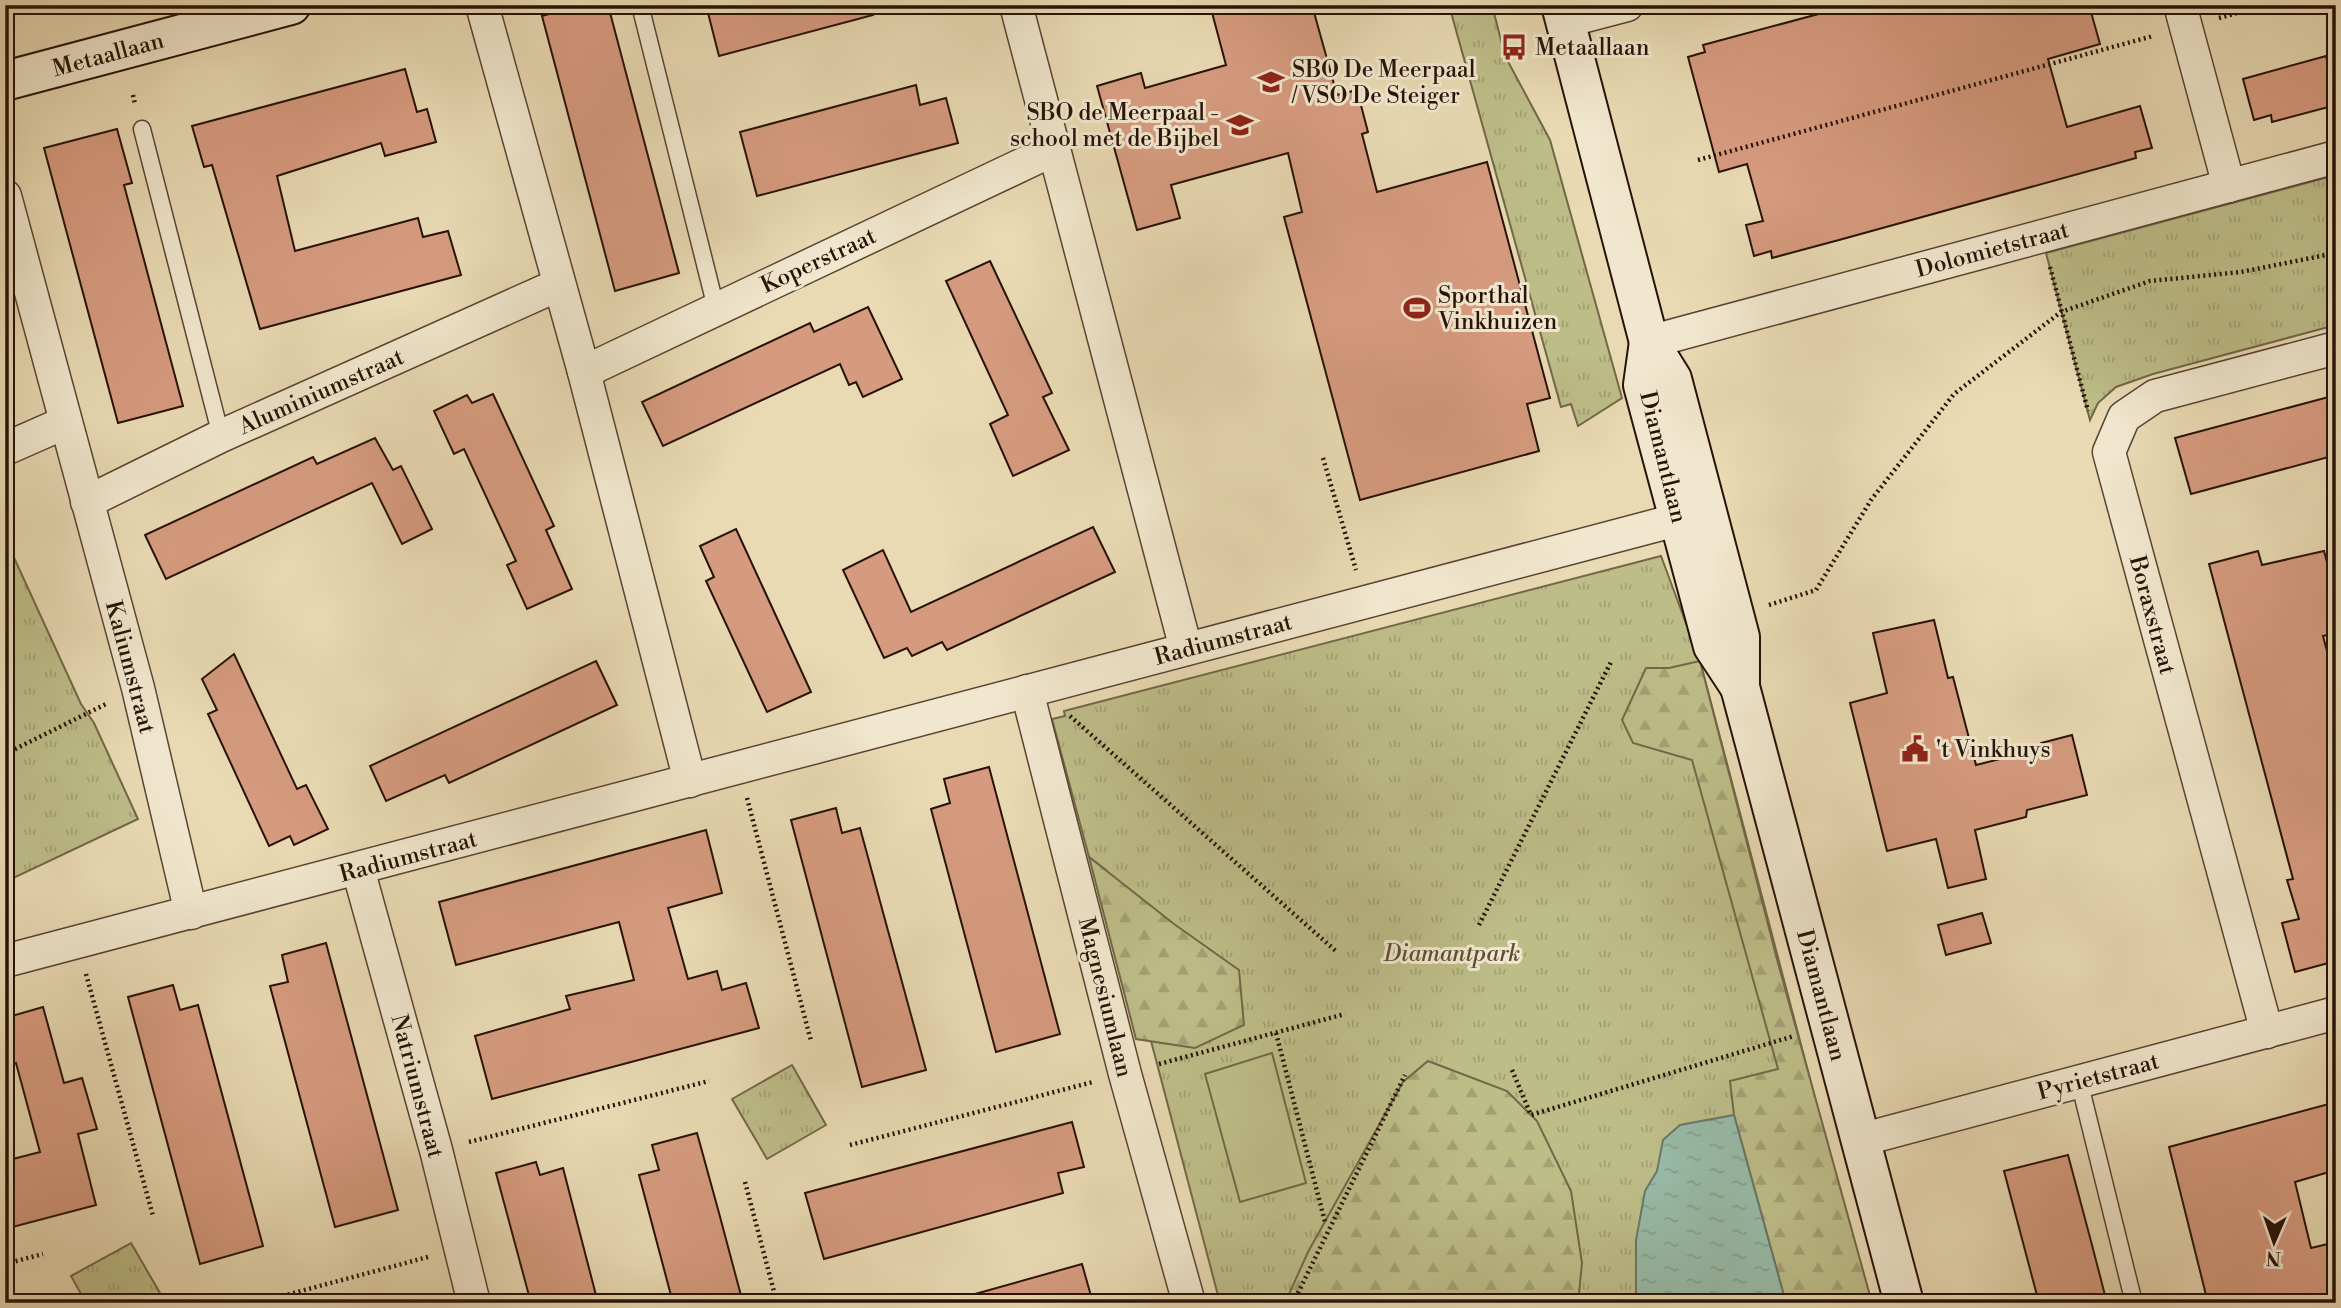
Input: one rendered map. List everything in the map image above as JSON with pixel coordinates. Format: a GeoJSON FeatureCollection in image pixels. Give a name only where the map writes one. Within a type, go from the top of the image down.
{"type":"FeatureCollection","features":[{"type":"Feature","properties":{"kind":"street","name":"Metaallaan"},"geometry":{"type":"LineString","coordinates":[[5,81],[291,5]]}},
{"type":"Feature","properties":{"kind":"street"},"geometry":{"type":"LineString","coordinates":[[482,5],[584,372],[690,780]]}},
{"type":"Feature","properties":{"kind":"street"},"geometry":{"type":"LineString","coordinates":[[1016,5],[1186,649]]}},
{"type":"Feature","properties":{"kind":"street"},"geometry":{"type":"LineString","coordinates":[[1563,13],[1627,5]]}},
{"type":"Feature","properties":{"kind":"street","name":"Diamantlaan"},"geometry":{"type":"LineString","coordinates":[[1563,13],[1649,342],[1643,385],[1693,516],[1713,646],[1740,687],[1903,1303]]}},
{"type":"Feature","properties":{"kind":"street"},"geometry":{"type":"LineString","coordinates":[[2183,16],[2229,186]]}},
{"type":"Feature","properties":{"kind":"street","name":"Koperstraat"},"geometry":{"type":"LineString","coordinates":[[584,372],[1053,150]]}},
{"type":"Feature","properties":{"kind":"street","name":"Dolomietstraat"},"geometry":{"type":"LineString","coordinates":[[1649,342],[2336,157]]}},
{"type":"Feature","properties":{"kind":"street","name":"Kaliumstraat"},"geometry":{"type":"LineString","coordinates":[[5,196],[64,423],[138,688],[191,913]]}},
{"type":"Feature","properties":{"kind":"street","name":"Aluminiumstraat"},"geometry":{"type":"LineString","coordinates":[[87,502],[221,436],[558,285]]}},
{"type":"Feature","properties":{"kind":"street"},"geometry":{"type":"LineString","coordinates":[[2109,452],[2124,417],[2155,396],[2336,348]]}},
{"type":"Feature","properties":{"kind":"street"},"geometry":{"type":"LineString","coordinates":[[5,449],[64,423]]}},
{"type":"Feature","properties":{"kind":"street","name":"Boraxstraat"},"geometry":{"type":"LineString","coordinates":[[2109,452],[2267,1031]]}},
{"type":"Feature","properties":{"kind":"street","name":"Radiumstraat"},"geometry":{"type":"LineString","coordinates":[[5,961],[1693,516]]}},
{"type":"Feature","properties":{"kind":"street","name":"Magnesiumlaan"},"geometry":{"type":"LineString","coordinates":[[1027,691],[1125,1074],[1189,1303]]}},
{"type":"Feature","properties":{"kind":"street","name":"Natriumstraat"},"geometry":{"type":"LineString","coordinates":[[359,869],[436,1150],[474,1303]]}},
{"type":"Feature","properties":{"kind":"street","name":"Pyrietstraat"},"geometry":{"type":"LineString","coordinates":[[1860,1140],[2336,1013]]}},
{"type":"Feature","properties":{"kind":"lane"},"geometry":{"type":"LineString","coordinates":[[640,5],[716,308]]}},
{"type":"Feature","properties":{"kind":"lane"},"geometry":{"type":"LineString","coordinates":[[142,129],[221,436]]}},
{"type":"Feature","properties":{"kind":"lane"},"geometry":{"type":"LineString","coordinates":[[2079,1081],[2134,1303]]}},
{"type":"Feature","properties":{"kind":"path"},"geometry":{"type":"LineString","coordinates":[[1698,160],[2183,16],[2266,5]]}},
{"type":"Feature","properties":{"kind":"path"},"geometry":{"type":"LineString","coordinates":[[2040,236],[2090,420],[2109,452]]}},
{"type":"Feature","properties":{"kind":"path"},"geometry":{"type":"LineString","coordinates":[[1763,607],[1816,590],[1871,500],[1954,394],[2062,312],[2150,281],[2241,272],[2336,253]]}},
{"type":"Feature","properties":{"kind":"path"},"geometry":{"type":"LineString","coordinates":[[1323,458],[1365,601]]}},
{"type":"Feature","properties":{"kind":"path"},"geometry":{"type":"LineString","coordinates":[[1479,925],[1611,662]]}},
{"type":"Feature","properties":{"kind":"path"},"geometry":{"type":"LineString","coordinates":[[5,754],[138,688]]}},
{"type":"Feature","properties":{"kind":"path"},"geometry":{"type":"LineString","coordinates":[[1027,691],[1064,711],[1337,952]]}},
{"type":"Feature","properties":{"kind":"path"},"geometry":{"type":"LineString","coordinates":[[738,767],[811,1041]]}},
{"type":"Feature","properties":{"kind":"path"},"geometry":{"type":"LineString","coordinates":[[78,942],[153,1216]]}},
{"type":"Feature","properties":{"kind":"path"},"geometry":{"type":"LineString","coordinates":[[850,1145],[1345,1014]]}},
{"type":"Feature","properties":{"kind":"path"},"geometry":{"type":"LineString","coordinates":[[1276,1033],[1325,1222]]}},
{"type":"Feature","properties":{"kind":"path"},"geometry":{"type":"LineString","coordinates":[[1511,1070],[1531,1115],[1798,1034]]}},
{"type":"Feature","properties":{"kind":"path"},"geometry":{"type":"LineString","coordinates":[[1293,1303],[1405,1075]]}},
{"type":"Feature","properties":{"kind":"path"},"geometry":{"type":"LineString","coordinates":[[436,1150],[709,1081]]}},
{"type":"Feature","properties":{"kind":"path"},"geometry":{"type":"LineString","coordinates":[[745,1182],[777,1303]]}},
{"type":"Feature","properties":{"kind":"path"},"geometry":{"type":"LineString","coordinates":[[256,1303],[459,1249]]}},
{"type":"Feature","properties":{"kind":"path"},"geometry":{"type":"LineString","coordinates":[[5,1264],[43,1254]]}},
{"type":"Feature","properties":{"kind":"green space"},"geometry":{"type":"Polygon","coordinates":[[[1449,5],[1492,5],[1505,56],[1550,140],[1622,398],[1578,426],[1571,404],[1561,407],[1449,5]]]}},
{"type":"Feature","properties":{"kind":"green space"},"geometry":{"type":"Polygon","coordinates":[[[2336,175],[2336,325],[2153,374],[2116,387],[2098,403],[2090,420],[2046,253],[2336,175]]]}},
{"type":"Feature","properties":{"kind":"green space"},"geometry":{"type":"Polygon","coordinates":[[[5,538],[81,704],[94,723],[138,819],[5,882],[5,538]]]}},
{"type":"Feature","properties":{"kind":"green space","name":"Diamantpark"},"geometry":{"type":"Polygon","coordinates":[[[1661,556],[1700,661],[1869,1303],[1220,1303],[1106,870],[1089,857],[1052,719],[1065,716],[1064,711],[1661,556]]]}},
{"type":"Feature","properties":{"kind":"green space"},"geometry":{"type":"Polygon","coordinates":[[[1700,661],[1778,963],[1872,1303],[1786,1303],[1734,1115],[1730,1081],[1778,1069],[1692,760],[1633,743],[1622,720],[1646,668],[1669,668],[1700,661]]]}},
{"type":"Feature","properties":{"kind":"green space"},"geometry":{"type":"Polygon","coordinates":[[[1089,857],[1174,924],[1239,970],[1244,1025],[1195,1048],[1136,1039],[1089,857]]]}},
{"type":"Feature","properties":{"kind":"green space"},"geometry":{"type":"Polygon","coordinates":[[[1272,1053],[1306,1183],[1240,1202],[1205,1074],[1272,1053]]]}},
{"type":"Feature","properties":{"kind":"green space"},"geometry":{"type":"Polygon","coordinates":[[[1428,1061],[1507,1091],[1537,1121],[1571,1191],[1582,1263],[1578,1303],[1285,1303],[1308,1252],[1403,1082],[1428,1061]]]}},
{"type":"Feature","properties":{"kind":"green space"},"geometry":{"type":"Polygon","coordinates":[[[792,1065],[826,1125],[767,1159],[732,1099],[792,1065]]]}},
{"type":"Feature","properties":{"kind":"green space"},"geometry":{"type":"Polygon","coordinates":[[[131,1243],[164,1300],[159,1303],[86,1303],[71,1276],[131,1243]]]}},
{"type":"Feature","properties":{"kind":"water"},"geometry":{"type":"Polygon","coordinates":[[[1734,1115],[1786,1303],[1636,1303],[1636,1240],[1645,1191],[1657,1171],[1663,1140],[1680,1125],[1734,1115]]]}},
{"type":"Feature","properties":{"kind":"building"},"geometry":{"type":"Polygon","coordinates":[[[581,5],[608,5],[679,273],[615,291],[542,16],[581,5]]]}},
{"type":"Feature","properties":{"kind":"building"},"geometry":{"type":"Polygon","coordinates":[[[706,5],[872,5],[873,15],[719,56],[706,5]]]}},
{"type":"Feature","properties":{"kind":"building","name":"Sporthal Vinkhuizen"},"geometry":{"type":"Polygon","coordinates":[[[1210,5],[1312,5],[1337,95],[1357,90],[1368,132],[1362,134],[1377,192],[1487,162],[1550,398],[1527,404],[1539,451],[1360,500],[1284,217],[1302,212],[1288,153],[1171,185],[1180,218],[1137,230],[1097,86],[1141,73],[1145,88],[1226,65],[1210,5]]]}},
{"type":"Feature","properties":{"kind":"building"},"geometry":{"type":"Polygon","coordinates":[[[1852,5],[2089,5],[2100,44],[2048,59],[2067,127],[2140,106],[2152,148],[2135,152],[2136,158],[1839,240],[1772,258],[1771,251],[1754,256],[1746,225],[1763,221],[1747,164],[1719,172],[1688,57],[1705,52],[1703,45],[1852,5]]]}},
{"type":"Feature","properties":{"kind":"building"},"geometry":{"type":"Polygon","coordinates":[[[2326,56],[2329,67],[2336,65],[2336,105],[2272,122],[2271,115],[2254,120],[2243,79],[2326,56]]]}},
{"type":"Feature","properties":{"kind":"building"},"geometry":{"type":"Polygon","coordinates":[[[405,69],[417,112],[427,109],[436,142],[385,156],[381,143],[277,176],[295,251],[418,218],[423,237],[448,231],[461,275],[260,329],[212,165],[204,167],[192,126],[405,69]]]}},
{"type":"Feature","properties":{"kind":"building"},"geometry":{"type":"Polygon","coordinates":[[[916,85],[920,105],[946,98],[958,143],[757,196],[740,132],[916,85]]]}},
{"type":"Feature","properties":{"kind":"building"},"geometry":{"type":"Polygon","coordinates":[[[117,129],[132,183],[124,185],[183,406],[118,423],[44,148],[117,129]]]}},
{"type":"Feature","properties":{"kind":"building"},"geometry":{"type":"Polygon","coordinates":[[[990,261],[1052,393],[1043,397],[1069,450],[1013,476],[990,424],[1008,415],[946,281],[990,261]]]}},
{"type":"Feature","properties":{"kind":"building"},"geometry":{"type":"Polygon","coordinates":[[[868,307],[902,379],[863,397],[856,382],[849,385],[840,364],[663,446],[642,402],[810,323],[814,332],[868,307]]]}},
{"type":"Feature","properties":{"kind":"building"},"geometry":{"type":"Polygon","coordinates":[[[493,394],[554,526],[546,530],[572,589],[527,609],[507,565],[516,561],[464,449],[454,454],[434,411],[467,395],[472,403],[493,394]]]}},
{"type":"Feature","properties":{"kind":"building"},"geometry":{"type":"Polygon","coordinates":[[[2336,395],[2336,455],[2191,494],[2175,438],[2336,395]]]}},
{"type":"Feature","properties":{"kind":"building"},"geometry":{"type":"Polygon","coordinates":[[[375,438],[393,470],[401,466],[432,529],[402,544],[372,483],[166,579],[145,535],[313,457],[317,464],[375,438]]]}},
{"type":"Feature","properties":{"kind":"building"},"geometry":{"type":"Polygon","coordinates":[[[1093,527],[1115,572],[947,650],[942,642],[912,656],[907,648],[884,658],[843,570],[883,550],[911,612],[1093,527]]]}},
{"type":"Feature","properties":{"kind":"building"},"geometry":{"type":"Polygon","coordinates":[[[736,529],[811,692],[767,712],[706,581],[714,577],[700,546],[736,529]]]}},
{"type":"Feature","properties":{"kind":"building"},"geometry":{"type":"Polygon","coordinates":[[[2258,551],[2262,565],[2324,551],[2336,596],[2336,633],[2323,636],[2336,685],[2336,961],[2295,972],[2282,923],[2299,919],[2287,880],[2293,879],[2209,564],[2258,551]]]}},
{"type":"Feature","properties":{"kind":"building","name":"'t Vinkhuys"},"geometry":{"type":"Polygon","coordinates":[[[1934,620],[1948,678],[1953,677],[1976,765],[2040,749],[2041,743],[2072,735],[2087,795],[2027,810],[2026,817],[1975,830],[1986,879],[1948,888],[1936,839],[1887,851],[1850,703],[1887,693],[1873,633],[1934,620]]]}},
{"type":"Feature","properties":{"kind":"building"},"geometry":{"type":"Polygon","coordinates":[[[234,654],[297,789],[306,785],[328,829],[294,845],[290,836],[269,846],[208,714],[217,710],[202,679],[234,654]]]}},
{"type":"Feature","properties":{"kind":"building"},"geometry":{"type":"Polygon","coordinates":[[[596,661],[617,705],[449,783],[445,775],[386,801],[370,766],[596,661]]]}},
{"type":"Feature","properties":{"kind":"building"},"geometry":{"type":"Polygon","coordinates":[[[989,767],[1060,1034],[996,1052],[931,809],[950,803],[944,779],[989,767]]]}},
{"type":"Feature","properties":{"kind":"building"},"geometry":{"type":"Polygon","coordinates":[[[836,808],[842,833],[860,828],[926,1070],[862,1087],[791,820],[836,808]]]}},
{"type":"Feature","properties":{"kind":"building"},"geometry":{"type":"Polygon","coordinates":[[[706,830],[722,893],[668,908],[688,979],[717,971],[722,990],[746,983],[759,1028],[492,1099],[475,1036],[570,1009],[566,996],[634,980],[619,922],[456,965],[439,902],[706,830]]]}},
{"type":"Feature","properties":{"kind":"building"},"geometry":{"type":"Polygon","coordinates":[[[1982,913],[1991,943],[1946,955],[1938,925],[1982,913]]]}},
{"type":"Feature","properties":{"kind":"building"},"geometry":{"type":"Polygon","coordinates":[[[326,943],[398,1210],[335,1227],[270,986],[288,982],[282,955],[326,943]]]}},
{"type":"Feature","properties":{"kind":"building"},"geometry":{"type":"Polygon","coordinates":[[[173,985],[180,1010],[198,1005],[263,1246],[200,1264],[128,997],[173,985]]]}},
{"type":"Feature","properties":{"kind":"building"},"geometry":{"type":"Polygon","coordinates":[[[43,1007],[64,1083],[82,1078],[97,1129],[78,1134],[96,1205],[5,1229],[5,1182],[14,1180],[9,1160],[40,1152],[16,1063],[5,1066],[5,1018],[43,1007]]]}},
{"type":"Feature","properties":{"kind":"building"},"geometry":{"type":"Polygon","coordinates":[[[2336,1102],[2336,1170],[2295,1182],[2311,1248],[2336,1242],[2336,1303],[2208,1303],[2169,1147],[2336,1102]]]}},
{"type":"Feature","properties":{"kind":"building"},"geometry":{"type":"Polygon","coordinates":[[[1072,1122],[1084,1167],[1058,1173],[1063,1193],[824,1259],[805,1193],[1072,1122]]]}},
{"type":"Feature","properties":{"kind":"building"},"geometry":{"type":"Polygon","coordinates":[[[697,1133],[743,1303],[673,1303],[639,1175],[659,1170],[652,1145],[697,1133]]]}},
{"type":"Feature","properties":{"kind":"building"},"geometry":{"type":"Polygon","coordinates":[[[2068,1155],[2107,1303],[2039,1303],[2004,1171],[2068,1155]]]}},
{"type":"Feature","properties":{"kind":"building"},"geometry":{"type":"Polygon","coordinates":[[[536,1162],[540,1175],[563,1168],[598,1303],[531,1303],[496,1173],[536,1162]]]}},
{"type":"Feature","properties":{"kind":"building"},"geometry":{"type":"Polygon","coordinates":[[[1082,1264],[1093,1303],[976,1303],[975,1294],[1082,1264]]]}},
{"type":"Feature","properties":{"kind":"place","name":"Metaallaan"},"geometry":{"type":"Point","coordinates":[1514,47]}},
{"type":"Feature","properties":{"kind":"place","name":"SBO De Meerpaal / VSO De Steiger"},"geometry":{"type":"Point","coordinates":[1271,82]}},
{"type":"Feature","properties":{"kind":"place","name":"SBO de Meerpaal - school met de Bijbel"},"geometry":{"type":"Point","coordinates":[1240,125]}},
{"type":"Feature","properties":{"kind":"place","name":"Sporthal Vinkhuizen"},"geometry":{"type":"Point","coordinates":[1417,308]}},
{"type":"Feature","properties":{"kind":"place","name":"'t Vinkhuys"},"geometry":{"type":"Point","coordinates":[1915,749]}}]}
